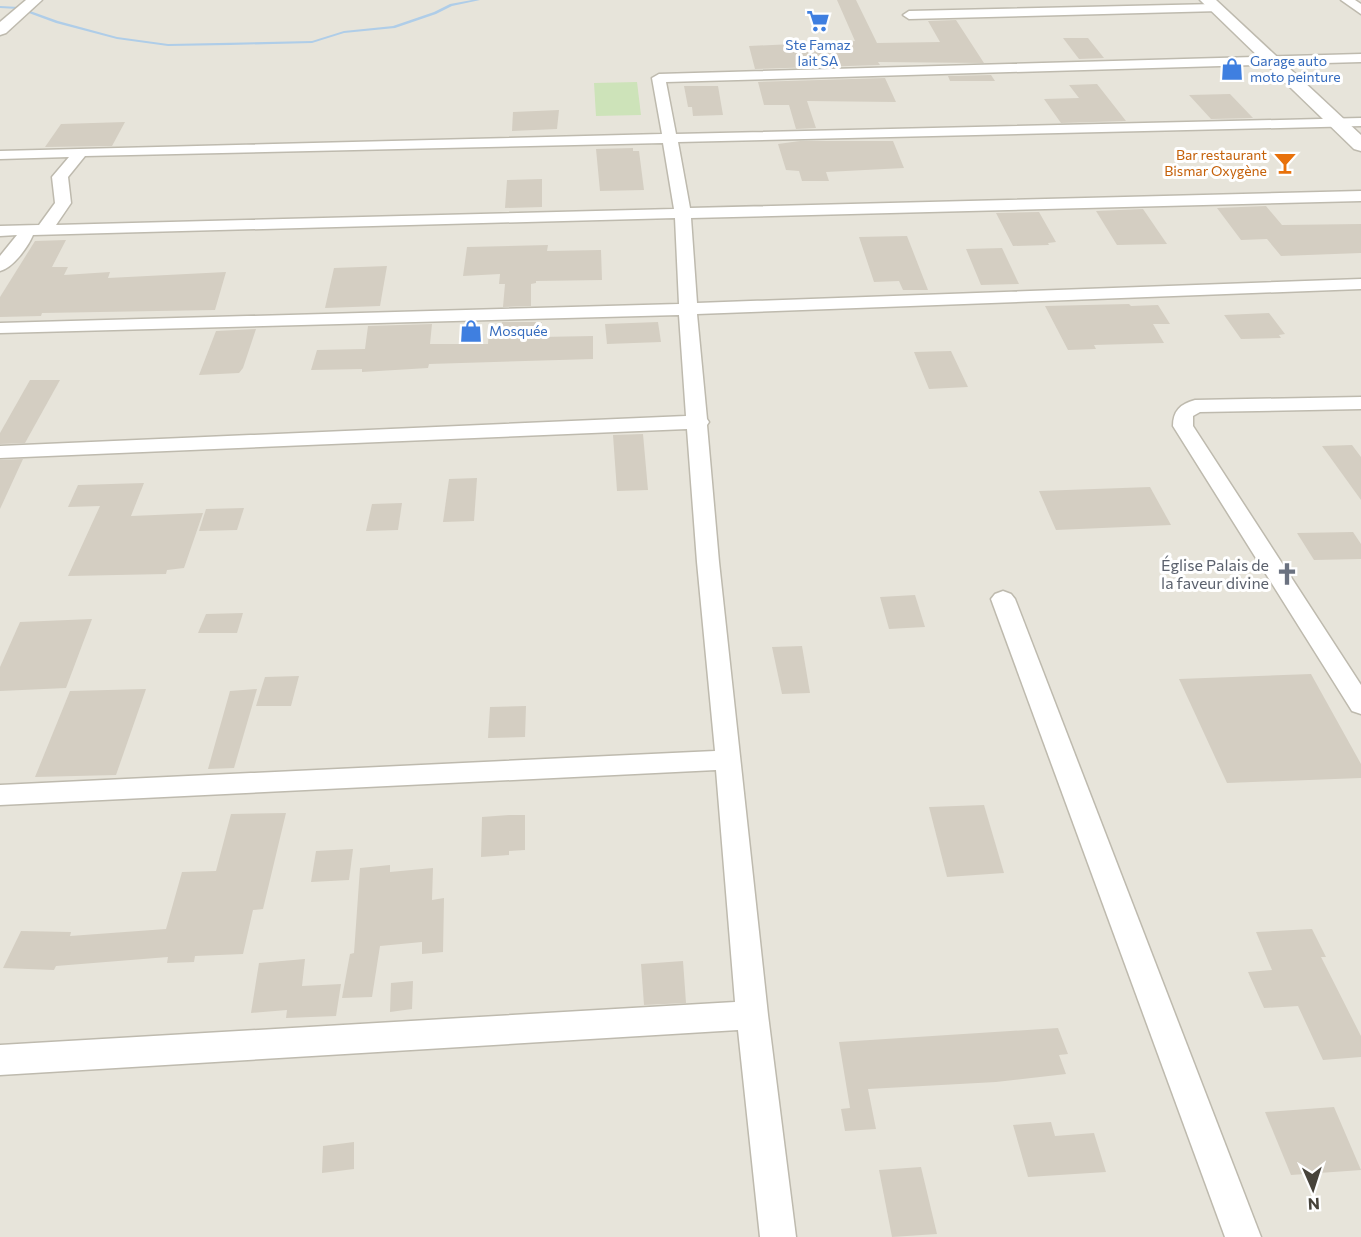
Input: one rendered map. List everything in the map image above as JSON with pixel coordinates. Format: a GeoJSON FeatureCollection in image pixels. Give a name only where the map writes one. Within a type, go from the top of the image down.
{"type":"FeatureCollection","features":[{"type":"Feature","properties":{"kind":"street"},"geometry":{"type":"LineString","coordinates":[[10,21],[35,0]]}},
{"type":"Feature","properties":{"kind":"street"},"geometry":{"type":"LineString","coordinates":[[1347,0],[1361,10]]}},
{"type":"Feature","properties":{"kind":"street"},"geometry":{"type":"LineString","coordinates":[[909,15],[1212,4],[1361,145]]}},
{"type":"Feature","properties":{"kind":"street"},"geometry":{"type":"LineString","coordinates":[[778,1237],[752,1015],[708,562],[699,422],[688,309],[683,213],[668,139],[659,78],[1361,58]]}},
{"type":"Feature","properties":{"kind":"street"},"geometry":{"type":"LineString","coordinates":[[0,155],[1361,122]]}},
{"type":"Feature","properties":{"kind":"street"},"geometry":{"type":"LineString","coordinates":[[44,230],[63,203],[60,177],[81,152]]}},
{"type":"Feature","properties":{"kind":"street"},"geometry":{"type":"LineString","coordinates":[[0,231],[1361,196]]}},
{"type":"Feature","properties":{"kind":"street"},"geometry":{"type":"LineString","coordinates":[[0,266],[22,242],[27,231]]}},
{"type":"Feature","properties":{"kind":"street"},"geometry":{"type":"LineString","coordinates":[[0,328],[688,309],[1361,284]]}},
{"type":"Feature","properties":{"kind":"street"},"geometry":{"type":"LineString","coordinates":[[1361,403],[1195,406],[1183,414],[1183,426],[1361,705]]}},
{"type":"Feature","properties":{"kind":"street"},"geometry":{"type":"LineString","coordinates":[[0,452],[699,422]]}},
{"type":"Feature","properties":{"kind":"street"},"geometry":{"type":"LineString","coordinates":[[1003,599],[1243,1237]]}},
{"type":"Feature","properties":{"kind":"street"},"geometry":{"type":"LineString","coordinates":[[0,795],[729,760]]}},
{"type":"Feature","properties":{"kind":"street"},"geometry":{"type":"LineString","coordinates":[[0,1060],[752,1015]]}},
{"type":"Feature","properties":{"kind":"shaded area"},"geometry":{"type":"Polygon","coordinates":[[[0,0],[1361,0],[1361,1237],[0,1237],[0,0]]]}},
{"type":"Feature","properties":{"kind":"green space"},"geometry":{"type":"Polygon","coordinates":[[[637,82],[641,115],[596,116],[594,83],[637,82]]]}},
{"type":"Feature","properties":{"kind":"building"},"geometry":{"type":"Polygon","coordinates":[[[837,0],[856,0],[877,43],[940,42],[928,21],[956,20],[984,63],[878,62],[880,65],[755,69],[749,46],[855,41],[837,0]]]}},
{"type":"Feature","properties":{"kind":"building"},"geometry":{"type":"Polygon","coordinates":[[[1063,38],[1088,38],[1104,58],[1079,59],[1063,38]]]}},
{"type":"Feature","properties":{"kind":"building"},"geometry":{"type":"Polygon","coordinates":[[[991,75],[995,81],[950,81],[948,76],[991,75]]]}},
{"type":"Feature","properties":{"kind":"building"},"geometry":{"type":"Polygon","coordinates":[[[885,78],[896,102],[807,101],[816,128],[796,129],[789,105],[764,105],[758,82],[885,78]]]}},
{"type":"Feature","properties":{"kind":"building"},"geometry":{"type":"Polygon","coordinates":[[[1097,84],[1126,121],[1061,123],[1044,99],[1079,98],[1069,85],[1097,84]]]}},
{"type":"Feature","properties":{"kind":"building"},"geometry":{"type":"Polygon","coordinates":[[[684,86],[718,86],[723,115],[693,116],[692,107],[688,107],[684,86]]]}},
{"type":"Feature","properties":{"kind":"building"},"geometry":{"type":"Polygon","coordinates":[[[1230,94],[1253,118],[1211,119],[1189,95],[1230,94]]]}},
{"type":"Feature","properties":{"kind":"building"},"geometry":{"type":"Polygon","coordinates":[[[559,110],[557,129],[512,131],[513,112],[559,110]]]}},
{"type":"Feature","properties":{"kind":"building"},"geometry":{"type":"Polygon","coordinates":[[[125,122],[112,146],[45,147],[61,124],[125,122]]]}},
{"type":"Feature","properties":{"kind":"building"},"geometry":{"type":"Polygon","coordinates":[[[800,141],[893,141],[904,168],[826,172],[829,181],[802,181],[799,171],[786,170],[778,144],[800,141]]]}},
{"type":"Feature","properties":{"kind":"building"},"geometry":{"type":"Polygon","coordinates":[[[633,148],[633,151],[639,151],[644,190],[600,191],[596,149],[633,148]]]}},
{"type":"Feature","properties":{"kind":"building"},"geometry":{"type":"Polygon","coordinates":[[[542,179],[542,207],[505,208],[507,180],[542,179]]]}},
{"type":"Feature","properties":{"kind":"building"},"geometry":{"type":"Polygon","coordinates":[[[1266,206],[1282,225],[1361,224],[1361,253],[1281,256],[1267,239],[1241,240],[1217,208],[1266,206]]]}},
{"type":"Feature","properties":{"kind":"building"},"geometry":{"type":"Polygon","coordinates":[[[1143,209],[1167,244],[1117,245],[1096,211],[1143,209]]]}},
{"type":"Feature","properties":{"kind":"building"},"geometry":{"type":"Polygon","coordinates":[[[1039,212],[1056,242],[1048,243],[1049,245],[1013,246],[996,213],[1039,212]]]}},
{"type":"Feature","properties":{"kind":"building"},"geometry":{"type":"Polygon","coordinates":[[[907,236],[928,290],[903,290],[899,281],[874,282],[859,237],[907,236]]]}},
{"type":"Feature","properties":{"kind":"building"},"geometry":{"type":"Polygon","coordinates":[[[66,240],[52,267],[68,267],[64,275],[110,272],[108,278],[226,272],[215,310],[42,313],[41,316],[0,317],[0,297],[35,241],[66,240]]]}},
{"type":"Feature","properties":{"kind":"building"},"geometry":{"type":"Polygon","coordinates":[[[548,245],[547,251],[601,250],[602,280],[536,281],[531,284],[531,306],[503,307],[505,284],[499,284],[500,274],[463,276],[467,247],[548,245]]]}},
{"type":"Feature","properties":{"kind":"building"},"geometry":{"type":"Polygon","coordinates":[[[1002,248],[1019,284],[981,285],[966,249],[1002,248]]]}},
{"type":"Feature","properties":{"kind":"building"},"geometry":{"type":"Polygon","coordinates":[[[387,266],[380,306],[325,308],[334,268],[387,266]]]}},
{"type":"Feature","properties":{"kind":"building"},"geometry":{"type":"Polygon","coordinates":[[[1129,304],[1131,306],[1158,305],[1170,324],[1153,324],[1164,343],[1094,345],[1096,349],[1068,350],[1045,306],[1129,304]]]}},
{"type":"Feature","properties":{"kind":"building"},"geometry":{"type":"Polygon","coordinates":[[[1269,313],[1285,334],[1279,335],[1281,338],[1241,339],[1224,315],[1269,313]]]}},
{"type":"Feature","properties":{"kind":"building"},"geometry":{"type":"Polygon","coordinates":[[[502,322],[542,322],[540,337],[593,336],[593,359],[429,364],[428,368],[362,372],[362,369],[311,370],[317,350],[365,349],[368,326],[432,324],[430,344],[488,344],[489,326],[501,326],[502,322]]]}},
{"type":"Feature","properties":{"kind":"building"},"geometry":{"type":"Polygon","coordinates":[[[658,322],[661,342],[607,344],[605,324],[658,322]]]}},
{"type":"Feature","properties":{"kind":"building"},"geometry":{"type":"Polygon","coordinates":[[[256,329],[243,368],[239,373],[199,375],[216,331],[256,329]]]}},
{"type":"Feature","properties":{"kind":"building"},"geometry":{"type":"Polygon","coordinates":[[[951,351],[968,387],[929,389],[914,352],[951,351]]]}},
{"type":"Feature","properties":{"kind":"building"},"geometry":{"type":"Polygon","coordinates":[[[30,380],[60,380],[25,443],[0,444],[0,433],[30,380]]]}},
{"type":"Feature","properties":{"kind":"building"},"geometry":{"type":"Polygon","coordinates":[[[643,434],[648,490],[617,491],[613,435],[643,434]]]}},
{"type":"Feature","properties":{"kind":"building"},"geometry":{"type":"Polygon","coordinates":[[[1352,445],[1361,457],[1361,500],[1322,446],[1352,445]]]}},
{"type":"Feature","properties":{"kind":"building"},"geometry":{"type":"Polygon","coordinates":[[[23,459],[0,509],[0,460],[23,459]]]}},
{"type":"Feature","properties":{"kind":"building"},"geometry":{"type":"Polygon","coordinates":[[[477,478],[474,521],[443,522],[449,479],[477,478]]]}},
{"type":"Feature","properties":{"kind":"building"},"geometry":{"type":"Polygon","coordinates":[[[144,483],[131,516],[203,513],[184,568],[167,570],[166,574],[68,576],[100,506],[68,507],[78,485],[144,483]]]}},
{"type":"Feature","properties":{"kind":"building"},"geometry":{"type":"Polygon","coordinates":[[[1150,487],[1171,525],[1056,530],[1039,491],[1150,487]]]}},
{"type":"Feature","properties":{"kind":"building"},"geometry":{"type":"Polygon","coordinates":[[[402,503],[398,530],[366,531],[372,504],[402,503]]]}},
{"type":"Feature","properties":{"kind":"building"},"geometry":{"type":"Polygon","coordinates":[[[244,508],[237,530],[199,531],[206,509],[244,508]]]}},
{"type":"Feature","properties":{"kind":"building"},"geometry":{"type":"Polygon","coordinates":[[[1353,532],[1361,544],[1361,559],[1314,560],[1297,533],[1353,532]]]}},
{"type":"Feature","properties":{"kind":"building"},"geometry":{"type":"Polygon","coordinates":[[[915,595],[925,627],[889,629],[880,597],[915,595]]]}},
{"type":"Feature","properties":{"kind":"building"},"geometry":{"type":"Polygon","coordinates":[[[243,613],[237,633],[198,633],[206,614],[243,613]]]}},
{"type":"Feature","properties":{"kind":"building"},"geometry":{"type":"Polygon","coordinates":[[[92,619],[66,688],[0,691],[0,667],[20,622],[92,619]]]}},
{"type":"Feature","properties":{"kind":"building"},"geometry":{"type":"Polygon","coordinates":[[[802,646],[810,693],[782,694],[772,647],[802,646]]]}},
{"type":"Feature","properties":{"kind":"building"},"geometry":{"type":"Polygon","coordinates":[[[1311,674],[1361,764],[1361,778],[1227,783],[1179,679],[1311,674]]]}},
{"type":"Feature","properties":{"kind":"building"},"geometry":{"type":"Polygon","coordinates":[[[299,676],[291,706],[256,706],[265,677],[299,676]]]}},
{"type":"Feature","properties":{"kind":"building"},"geometry":{"type":"Polygon","coordinates":[[[146,689],[116,775],[35,777],[70,691],[146,689]]]}},
{"type":"Feature","properties":{"kind":"building"},"geometry":{"type":"Polygon","coordinates":[[[257,689],[234,768],[208,769],[230,691],[257,689]]]}},
{"type":"Feature","properties":{"kind":"building"},"geometry":{"type":"Polygon","coordinates":[[[526,706],[525,737],[488,738],[490,707],[526,706]]]}},
{"type":"Feature","properties":{"kind":"building"},"geometry":{"type":"Polygon","coordinates":[[[984,805],[1004,873],[947,877],[929,807],[984,805]]]}},
{"type":"Feature","properties":{"kind":"building"},"geometry":{"type":"Polygon","coordinates":[[[286,813],[263,909],[253,910],[243,954],[195,956],[194,962],[167,963],[168,957],[56,966],[54,970],[3,968],[21,931],[71,932],[70,936],[166,929],[182,872],[216,871],[231,814],[286,813]]]}},
{"type":"Feature","properties":{"kind":"building"},"geometry":{"type":"Polygon","coordinates":[[[525,815],[525,850],[509,851],[509,855],[481,857],[482,817],[525,815]]]}},
{"type":"Feature","properties":{"kind":"building"},"geometry":{"type":"Polygon","coordinates":[[[353,849],[349,880],[311,882],[316,851],[353,849]]]}},
{"type":"Feature","properties":{"kind":"building"},"geometry":{"type":"Polygon","coordinates":[[[390,865],[390,872],[433,868],[432,900],[444,898],[443,952],[422,954],[422,942],[380,946],[372,997],[342,998],[350,954],[354,953],[360,868],[390,865]]]}},
{"type":"Feature","properties":{"kind":"building"},"geometry":{"type":"Polygon","coordinates":[[[1312,929],[1326,957],[1321,957],[1361,1036],[1361,1057],[1323,1060],[1298,1006],[1264,1008],[1248,972],[1272,970],[1256,932],[1312,929]]]}},
{"type":"Feature","properties":{"kind":"building"},"geometry":{"type":"Polygon","coordinates":[[[305,959],[302,986],[341,984],[336,1016],[286,1018],[287,1010],[251,1013],[259,963],[305,959]]]}},
{"type":"Feature","properties":{"kind":"building"},"geometry":{"type":"Polygon","coordinates":[[[683,961],[686,1003],[644,1005],[641,964],[683,961]]]}},
{"type":"Feature","properties":{"kind":"building"},"geometry":{"type":"Polygon","coordinates":[[[413,981],[412,1009],[390,1012],[391,983],[413,981]]]}},
{"type":"Feature","properties":{"kind":"building"},"geometry":{"type":"Polygon","coordinates":[[[1058,1028],[1068,1054],[1059,1055],[1066,1074],[996,1082],[868,1089],[876,1129],[845,1131],[841,1109],[850,1108],[839,1042],[1058,1028]]]}},
{"type":"Feature","properties":{"kind":"building"},"geometry":{"type":"Polygon","coordinates":[[[1334,1107],[1361,1170],[1291,1175],[1265,1112],[1334,1107]]]}},
{"type":"Feature","properties":{"kind":"building"},"geometry":{"type":"Polygon","coordinates":[[[1051,1122],[1055,1136],[1094,1133],[1106,1172],[1028,1177],[1013,1125],[1051,1122]]]}},
{"type":"Feature","properties":{"kind":"building"},"geometry":{"type":"Polygon","coordinates":[[[354,1142],[354,1169],[322,1173],[323,1146],[354,1142]]]}},
{"type":"Feature","properties":{"kind":"building"},"geometry":{"type":"Polygon","coordinates":[[[921,1167],[937,1234],[892,1237],[879,1170],[921,1167]]]}},
{"type":"Feature","properties":{"kind":"waterway"},"geometry":{"type":"LineString","coordinates":[[0,7],[18,8],[57,22],[117,38],[168,45],[312,42],[344,32],[394,27],[451,5],[478,0]]}},
{"type":"Feature","properties":{"kind":"place","name":"Ste Famaz lait SA"},"geometry":{"type":"Point","coordinates":[818,21]}},
{"type":"Feature","properties":{"kind":"place","name":"Garage auto moto peinture"},"geometry":{"type":"Point","coordinates":[1232,69]}},
{"type":"Feature","properties":{"kind":"place","name":"Bar restaurant Bismar Oxygène"},"geometry":{"type":"Point","coordinates":[1285,163]}},
{"type":"Feature","properties":{"kind":"place","name":"Mosquée"},"geometry":{"type":"Point","coordinates":[471,331]}},
{"type":"Feature","properties":{"kind":"place","name":"Église Palais de la faveur divine"},"geometry":{"type":"Point","coordinates":[1287,574]}}]}
